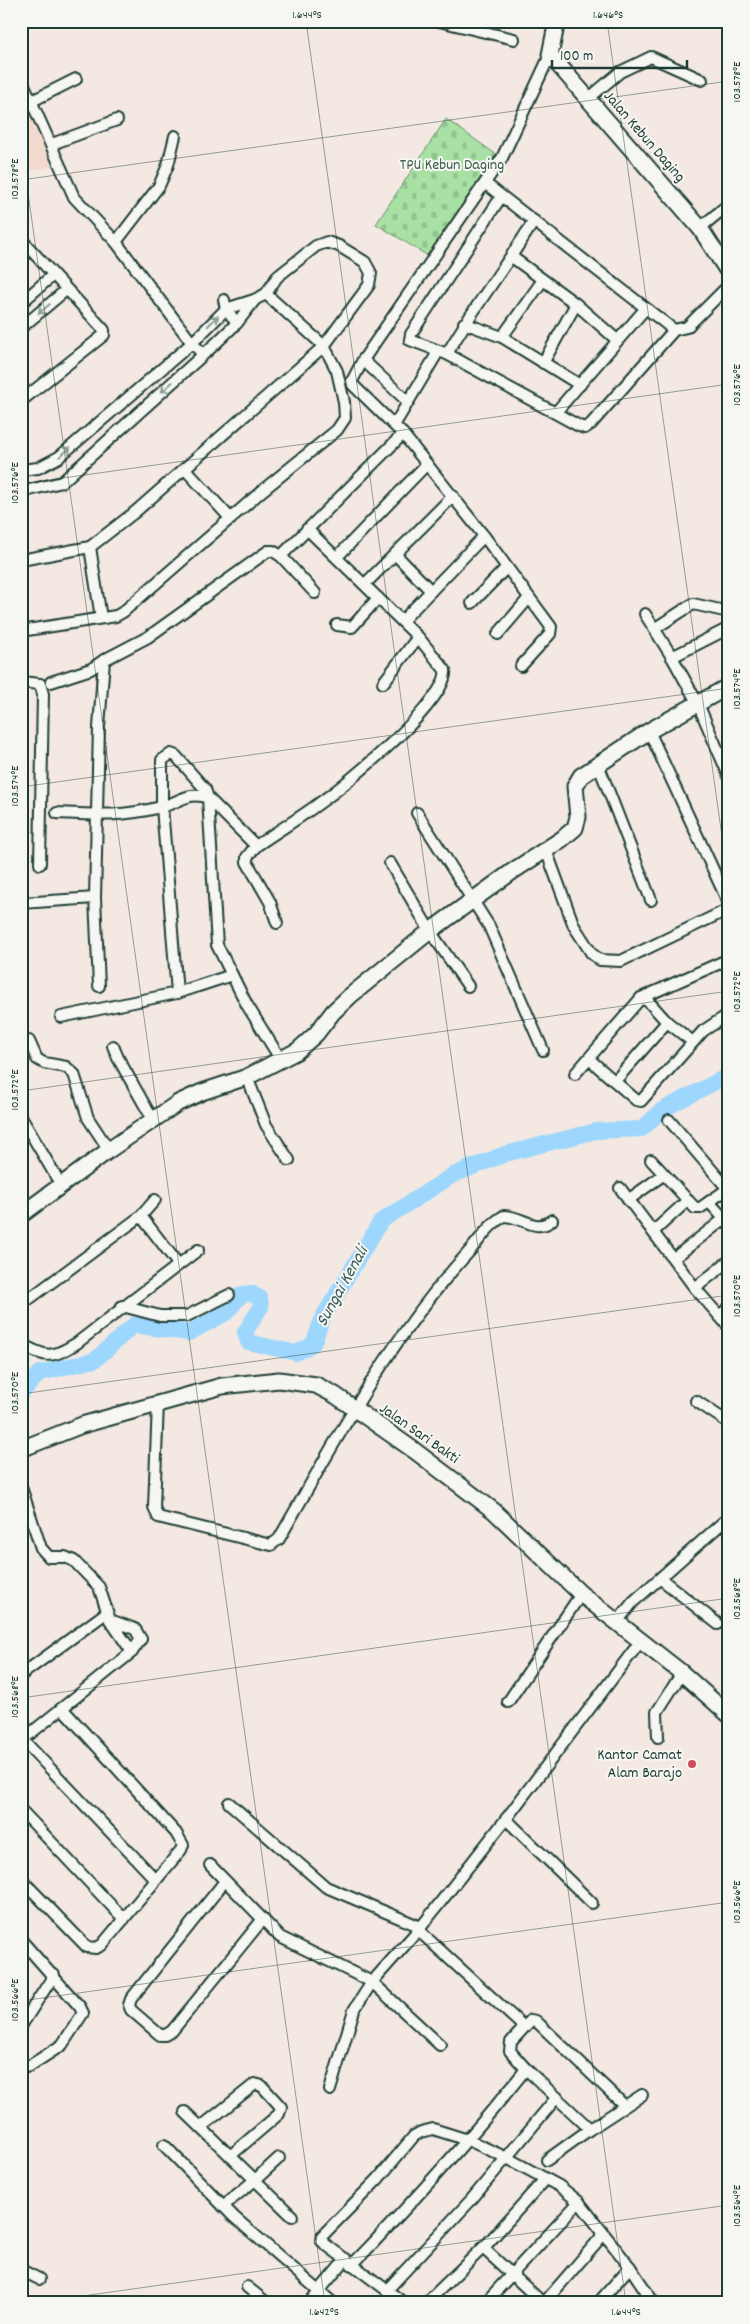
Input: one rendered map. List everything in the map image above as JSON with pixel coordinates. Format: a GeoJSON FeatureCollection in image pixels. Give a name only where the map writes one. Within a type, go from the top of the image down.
{"type":"FeatureCollection","features":[{"type":"Feature","properties":{"kind":"street"},"geometry":{"type":"LineString","coordinates":[[521,666],[551,630],[484,536],[395,424],[353,385],[353,375],[486,184],[502,158],[550,55],[557,21]]}},
{"type":"Feature","properties":{"kind":"street"},"geometry":{"type":"LineString","coordinates":[[441,22],[514,39]]}},
{"type":"Feature","properties":{"kind":"street","name":"Jalan Kebun Daging"},"geometry":{"type":"LineString","coordinates":[[550,55],[700,228],[729,273]]}},
{"type":"Feature","properties":{"kind":"street"},"geometry":{"type":"LineString","coordinates":[[588,99],[620,72],[651,57],[702,80]]}},
{"type":"Feature","properties":{"kind":"street"},"geometry":{"type":"LineString","coordinates":[[21,78],[74,196],[116,242],[192,343],[203,354]]}},
{"type":"Feature","properties":{"kind":"street"},"geometry":{"type":"LineString","coordinates":[[32,101],[76,79]]}},
{"type":"Feature","properties":{"kind":"street"},"geometry":{"type":"LineString","coordinates":[[52,144],[117,120]]}},
{"type":"Feature","properties":{"kind":"street"},"geometry":{"type":"LineString","coordinates":[[116,242],[159,186],[168,165],[175,136]]}},
{"type":"Feature","properties":{"kind":"street"},"geometry":{"type":"LineString","coordinates":[[486,184],[674,330]]}},
{"type":"Feature","properties":{"kind":"street"},"geometry":{"type":"LineString","coordinates":[[502,197],[410,338],[412,342],[443,353],[579,426],[585,428],[591,424],[674,330],[686,327],[729,285]]}},
{"type":"Feature","properties":{"kind":"street"},"geometry":{"type":"LineString","coordinates":[[700,228],[729,204]]}},
{"type":"Feature","properties":{"kind":"street"},"geometry":{"type":"LineString","coordinates":[[395,424],[408,402],[512,257],[534,221]]}},
{"type":"Feature","properties":{"kind":"street"},"geometry":{"type":"LineString","coordinates":[[21,239],[104,329],[104,335],[21,401]]}},
{"type":"Feature","properties":{"kind":"street"},"geometry":{"type":"LineString","coordinates":[[21,470],[38,468],[59,457],[192,343],[225,304],[254,300],[266,294],[277,277],[316,246],[328,242],[339,246],[365,262],[371,273],[369,285],[324,346],[185,468],[90,547],[21,560]]}},
{"type":"Feature","properties":{"kind":"street"},"geometry":{"type":"LineString","coordinates":[[512,257],[576,304],[618,340]]}},
{"type":"Feature","properties":{"kind":"street"},"geometry":{"type":"LineString","coordinates":[[21,303],[54,275]]}},
{"type":"Feature","properties":{"kind":"street"},"geometry":{"type":"LineString","coordinates":[[502,337],[543,280]]}},
{"type":"Feature","properties":{"kind":"street"},"geometry":{"type":"LineString","coordinates":[[21,328],[66,290]]}},
{"type":"Feature","properties":{"kind":"street"},"geometry":{"type":"LineString","coordinates":[[21,631],[101,618],[124,612],[337,430],[345,418],[337,371],[324,346],[266,294]]}},
{"type":"Feature","properties":{"kind":"street"},"geometry":{"type":"LineString","coordinates":[[21,492],[62,482],[237,323],[254,300]]}},
{"type":"Feature","properties":{"kind":"street"},"geometry":{"type":"LineString","coordinates":[[225,304],[237,323]]}},
{"type":"Feature","properties":{"kind":"street"},"geometry":{"type":"LineString","coordinates":[[543,363],[576,304]]}},
{"type":"Feature","properties":{"kind":"street"},"geometry":{"type":"LineString","coordinates":[[556,412],[645,309]]}},
{"type":"Feature","properties":{"kind":"street"},"geometry":{"type":"LineString","coordinates":[[464,323],[502,337],[580,384]]}},
{"type":"Feature","properties":{"kind":"street"},"geometry":{"type":"LineString","coordinates":[[363,360],[408,402]]}},
{"type":"Feature","properties":{"kind":"street"},"geometry":{"type":"LineString","coordinates":[[281,556],[403,434]]}},
{"type":"Feature","properties":{"kind":"street"},"geometry":{"type":"LineString","coordinates":[[338,557],[427,464]]}},
{"type":"Feature","properties":{"kind":"street"},"geometry":{"type":"LineString","coordinates":[[185,468],[231,519]]}},
{"type":"Feature","properties":{"kind":"street"},"geometry":{"type":"LineString","coordinates":[[365,584],[453,496]]}},
{"type":"Feature","properties":{"kind":"street"},"geometry":{"type":"LineString","coordinates":[[277,923],[270,902],[247,862],[247,857],[256,846],[332,794],[413,722],[444,681],[444,670],[418,637],[338,557],[307,529]]}},
{"type":"Feature","properties":{"kind":"street"},"geometry":{"type":"LineString","coordinates":[[402,621],[484,536]]}},
{"type":"Feature","properties":{"kind":"street"},"geometry":{"type":"LineString","coordinates":[[90,547],[101,618]]}},
{"type":"Feature","properties":{"kind":"street"},"geometry":{"type":"LineString","coordinates":[[51,682],[91,669],[148,636],[268,551],[274,551],[281,556],[316,593]]}},
{"type":"Feature","properties":{"kind":"street"},"geometry":{"type":"LineString","coordinates":[[395,554],[431,591]]}},
{"type":"Feature","properties":{"kind":"street"},"geometry":{"type":"LineString","coordinates":[[472,603],[506,568]]}},
{"type":"Feature","properties":{"kind":"street"},"geometry":{"type":"LineString","coordinates":[[336,625],[352,627],[378,598]]}},
{"type":"Feature","properties":{"kind":"street"},"geometry":{"type":"LineString","coordinates":[[498,634],[528,599]]}},
{"type":"Feature","properties":{"kind":"street"},"geometry":{"type":"LineString","coordinates":[[654,629],[693,604],[729,612]]}},
{"type":"Feature","properties":{"kind":"street"},"geometry":{"type":"LineString","coordinates":[[645,614],[698,704],[729,776]]}},
{"type":"Feature","properties":{"kind":"street"},"geometry":{"type":"LineString","coordinates":[[672,658],[729,628]]}},
{"type":"Feature","properties":{"kind":"street"},"geometry":{"type":"LineString","coordinates":[[383,683],[418,637]]}},
{"type":"Feature","properties":{"kind":"street"},"geometry":{"type":"LineString","coordinates":[[99,986],[95,898],[99,728],[104,660]]}},
{"type":"Feature","properties":{"kind":"street"},"geometry":{"type":"LineString","coordinates":[[21,682],[40,684],[43,694],[40,864]]}},
{"type":"Feature","properties":{"kind":"street"},"geometry":{"type":"LineString","coordinates":[[21,1215],[109,1150],[178,1103],[202,1092],[247,1078],[297,1051],[316,1034],[333,1012],[350,996],[430,931],[575,828],[578,817],[575,791],[577,781],[598,764],[648,731],[729,686]]}},
{"type":"Feature","properties":{"kind":"street"},"geometry":{"type":"LineString","coordinates":[[648,731],[724,884],[729,904]]}},
{"type":"Feature","properties":{"kind":"street"},"geometry":{"type":"LineString","coordinates":[[177,993],[162,807],[162,760],[171,754],[176,756],[205,790],[208,798],[217,945],[247,1005],[281,1060]]}},
{"type":"Feature","properties":{"kind":"street"},"geometry":{"type":"LineString","coordinates":[[598,764],[652,900]]}},
{"type":"Feature","properties":{"kind":"street"},"geometry":{"type":"LineString","coordinates":[[57,813],[123,814],[162,807],[190,796],[201,795],[208,798],[256,846]]}},
{"type":"Feature","properties":{"kind":"street"},"geometry":{"type":"LineString","coordinates":[[417,813],[489,926],[542,1050]]}},
{"type":"Feature","properties":{"kind":"street"},"geometry":{"type":"LineString","coordinates":[[546,850],[574,926],[592,954],[600,960],[621,961],[729,909]]}},
{"type":"Feature","properties":{"kind":"street"},"geometry":{"type":"LineString","coordinates":[[390,863],[430,931],[468,986]]}},
{"type":"Feature","properties":{"kind":"street"},"geometry":{"type":"LineString","coordinates":[[21,903],[95,898]]}},
{"type":"Feature","properties":{"kind":"street"},"geometry":{"type":"LineString","coordinates":[[575,1074],[641,998],[729,959]]}},
{"type":"Feature","properties":{"kind":"street"},"geometry":{"type":"LineString","coordinates":[[61,1017],[177,993],[232,975]]}},
{"type":"Feature","properties":{"kind":"street"},"geometry":{"type":"LineString","coordinates":[[641,998],[649,1002],[667,1022],[693,1042]]}},
{"type":"Feature","properties":{"kind":"street"},"geometry":{"type":"LineString","coordinates":[[589,1059],[636,1100],[641,1101],[713,1022],[729,1014]]}},
{"type":"Feature","properties":{"kind":"street"},"geometry":{"type":"LineString","coordinates":[[615,1081],[667,1022]]}},
{"type":"Feature","properties":{"kind":"street"},"geometry":{"type":"LineString","coordinates":[[29,1041],[37,1059],[44,1063],[66,1067],[74,1074],[88,1118],[109,1150]]}},
{"type":"Feature","properties":{"kind":"street"},"geometry":{"type":"LineString","coordinates":[[113,1046],[153,1120]]}},
{"type":"Feature","properties":{"kind":"street"},"geometry":{"type":"LineString","coordinates":[[247,1078],[266,1125],[289,1160]]}},
{"type":"Feature","properties":{"kind":"street"},"geometry":{"type":"LineString","coordinates":[[21,1117],[61,1185]]}},
{"type":"Feature","properties":{"kind":"street"},"geometry":{"type":"LineString","coordinates":[[651,1160],[692,1207],[698,1209],[728,1188],[668,1120]]}},
{"type":"Feature","properties":{"kind":"street"},"geometry":{"type":"LineString","coordinates":[[628,1200],[663,1175]]}},
{"type":"Feature","properties":{"kind":"street"},"geometry":{"type":"LineString","coordinates":[[620,1188],[695,1288],[729,1327]]}},
{"type":"Feature","properties":{"kind":"street"},"geometry":{"type":"LineString","coordinates":[[21,1305],[141,1216],[155,1200]]}},
{"type":"Feature","properties":{"kind":"street"},"geometry":{"type":"LineString","coordinates":[[653,1232],[687,1201]]}},
{"type":"Feature","properties":{"kind":"street"},"geometry":{"type":"LineString","coordinates":[[674,1258],[726,1222],[710,1202]]}},
{"type":"Feature","properties":{"kind":"street"},"geometry":{"type":"LineString","coordinates":[[141,1216],[178,1264]]}},
{"type":"Feature","properties":{"kind":"street"},"geometry":{"type":"LineString","coordinates":[[158,1403],[154,1507],[158,1517],[271,1545],[278,1539],[354,1410],[404,1331],[442,1280],[498,1220],[504,1216],[511,1216],[538,1227],[546,1225],[552,1220]]}},
{"type":"Feature","properties":{"kind":"street"},"geometry":{"type":"LineString","coordinates":[[21,1344],[40,1354],[58,1355],[77,1343],[122,1306],[198,1250]]}},
{"type":"Feature","properties":{"kind":"street"},"geometry":{"type":"LineString","coordinates":[[695,1288],[729,1261]]}},
{"type":"Feature","properties":{"kind":"street"},"geometry":{"type":"LineString","coordinates":[[122,1306],[160,1316],[187,1316],[229,1295]]}},
{"type":"Feature","properties":{"kind":"street"},"geometry":{"type":"LineString","coordinates":[[719,1316],[729,1308]]}},
{"type":"Feature","properties":{"kind":"street","name":"Jalan Sari Bakti"},"geometry":{"type":"LineString","coordinates":[[21,1449],[82,1425],[222,1386],[279,1380],[316,1385],[335,1395],[415,1451],[494,1512],[581,1594],[682,1673],[729,1715]]}},
{"type":"Feature","properties":{"kind":"street"},"geometry":{"type":"LineString","coordinates":[[696,1401],[729,1424]]}},
{"type":"Feature","properties":{"kind":"street"},"geometry":{"type":"LineString","coordinates":[[21,1487],[41,1548],[49,1557],[65,1557],[74,1561],[99,1587],[108,1616],[132,1652]]}},
{"type":"Feature","properties":{"kind":"street"},"geometry":{"type":"LineString","coordinates":[[617,1622],[633,1602],[729,1517]]}},
{"type":"Feature","properties":{"kind":"street"},"geometry":{"type":"LineString","coordinates":[[661,1579],[718,1624]]}},
{"type":"Feature","properties":{"kind":"street"},"geometry":{"type":"LineString","coordinates":[[508,1702],[581,1594]]}},
{"type":"Feature","properties":{"kind":"street"},"geometry":{"type":"LineString","coordinates":[[108,1616],[135,1629],[141,1639],[132,1652],[22,1741],[156,1880]]}},
{"type":"Feature","properties":{"kind":"street"},"geometry":{"type":"LineString","coordinates":[[21,1675],[108,1616]]}},
{"type":"Feature","properties":{"kind":"street"},"geometry":{"type":"LineString","coordinates":[[330,2090],[354,2010],[372,1982],[420,1929],[640,1642]]}},
{"type":"Feature","properties":{"kind":"street"},"geometry":{"type":"LineString","coordinates":[[658,1737],[657,1712],[682,1673]]}},
{"type":"Feature","properties":{"kind":"street"},"geometry":{"type":"LineString","coordinates":[[21,1879],[87,1947],[96,1948],[102,1945],[182,1850],[183,1844],[181,1840],[62,1708]]}},
{"type":"Feature","properties":{"kind":"street"},"geometry":{"type":"LineString","coordinates":[[229,1804],[326,1887],[420,1929],[524,2027]]}},
{"type":"Feature","properties":{"kind":"street"},"geometry":{"type":"LineString","coordinates":[[21,1810],[124,1918]]}},
{"type":"Feature","properties":{"kind":"street"},"geometry":{"type":"LineString","coordinates":[[506,1819],[592,1902]]}},
{"type":"Feature","properties":{"kind":"street"},"geometry":{"type":"LineString","coordinates":[[210,1865],[280,1938],[372,1982],[440,2045]]}},
{"type":"Feature","properties":{"kind":"street"},"geometry":{"type":"LineString","coordinates":[[225,1880],[131,1999],[129,2005],[131,2010],[160,2035],[165,2035],[172,2031],[263,1919]]}},
{"type":"Feature","properties":{"kind":"street"},"geometry":{"type":"LineString","coordinates":[[21,1940],[54,1975],[80,2007],[82,2013],[62,2045],[21,2069]]}},
{"type":"Feature","properties":{"kind":"street"},"geometry":{"type":"LineString","coordinates":[[21,2026],[54,1975]]}},
{"type":"Feature","properties":{"kind":"street"},"geometry":{"type":"LineString","coordinates":[[590,2129],[512,2054],[509,2046],[531,2020],[536,2021],[625,2106]]}},
{"type":"Feature","properties":{"kind":"street"},"geometry":{"type":"LineString","coordinates":[[309,2303],[319,2290],[416,2199],[468,2140],[526,2069]]}},
{"type":"Feature","properties":{"kind":"street"},"geometry":{"type":"LineString","coordinates":[[201,2127],[255,2084],[262,2086],[281,2107],[280,2114],[230,2156]]}},
{"type":"Feature","properties":{"kind":"street"},"geometry":{"type":"LineString","coordinates":[[547,2160],[642,2094]]}},
{"type":"Feature","properties":{"kind":"street"},"geometry":{"type":"LineString","coordinates":[[386,2290],[472,2200],[557,2097]]}},
{"type":"Feature","properties":{"kind":"street"},"geometry":{"type":"LineString","coordinates":[[185,2112],[292,2216]]}},
{"type":"Feature","properties":{"kind":"street"},"geometry":{"type":"LineString","coordinates":[[404,2303],[322,2242],[322,2236],[394,2162],[414,2136],[433,2129],[468,2140],[507,2158],[544,2180],[559,2186],[579,2202],[603,2236],[630,2267],[648,2300]]}},
{"type":"Feature","properties":{"kind":"street"},"geometry":{"type":"LineString","coordinates":[[164,2144],[223,2206],[333,2303]]}},
{"type":"Feature","properties":{"kind":"street"},"geometry":{"type":"LineString","coordinates":[[223,2206],[279,2158]]}},
{"type":"Feature","properties":{"kind":"street"},"geometry":{"type":"LineString","coordinates":[[426,2303],[486,2245],[544,2180]]}},
{"type":"Feature","properties":{"kind":"street"},"geometry":{"type":"LineString","coordinates":[[485,2303],[579,2202]]}},
{"type":"Feature","properties":{"kind":"street"},"geometry":{"type":"LineString","coordinates":[[486,2245],[508,2280],[543,2303],[603,2236]]}},
{"type":"Feature","properties":{"kind":"street"},"geometry":{"type":"LineString","coordinates":[[598,2303],[630,2267]]}},
{"type":"Feature","properties":{"kind":"street"},"geometry":{"type":"LineString","coordinates":[[21,2270],[39,2280]]}},
{"type":"Feature","properties":{"kind":"street"},"geometry":{"type":"LineString","coordinates":[[247,2287],[267,2303]]}},
{"type":"Feature","properties":{"kind":"shaded area"},"geometry":{"type":"Polygon","coordinates":[[[21,93],[52,167],[21,172],[21,93]]]}},
{"type":"Feature","properties":{"kind":"green space","name":"TPU Kebun Daging"},"geometry":{"type":"Polygon","coordinates":[[[446,119],[497,155],[428,256],[376,224],[446,119]]]}},
{"type":"Feature","properties":{"kind":"waterway","name":"Sungai Kenali"},"geometry":{"type":"LineString","coordinates":[[21,1393],[40,1373],[95,1360],[134,1325],[189,1333],[226,1313],[242,1294],[251,1293],[260,1298],[261,1307],[245,1332],[248,1342],[296,1353],[313,1344],[323,1317],[381,1221],[453,1175],[505,1154],[596,1131],[642,1129],[662,1110],[729,1075]]}},
{"type":"Feature","properties":{"kind":"place","name":"Kantor Camat Alam Barajo"},"geometry":{"type":"Point","coordinates":[692,1764]}}]}
